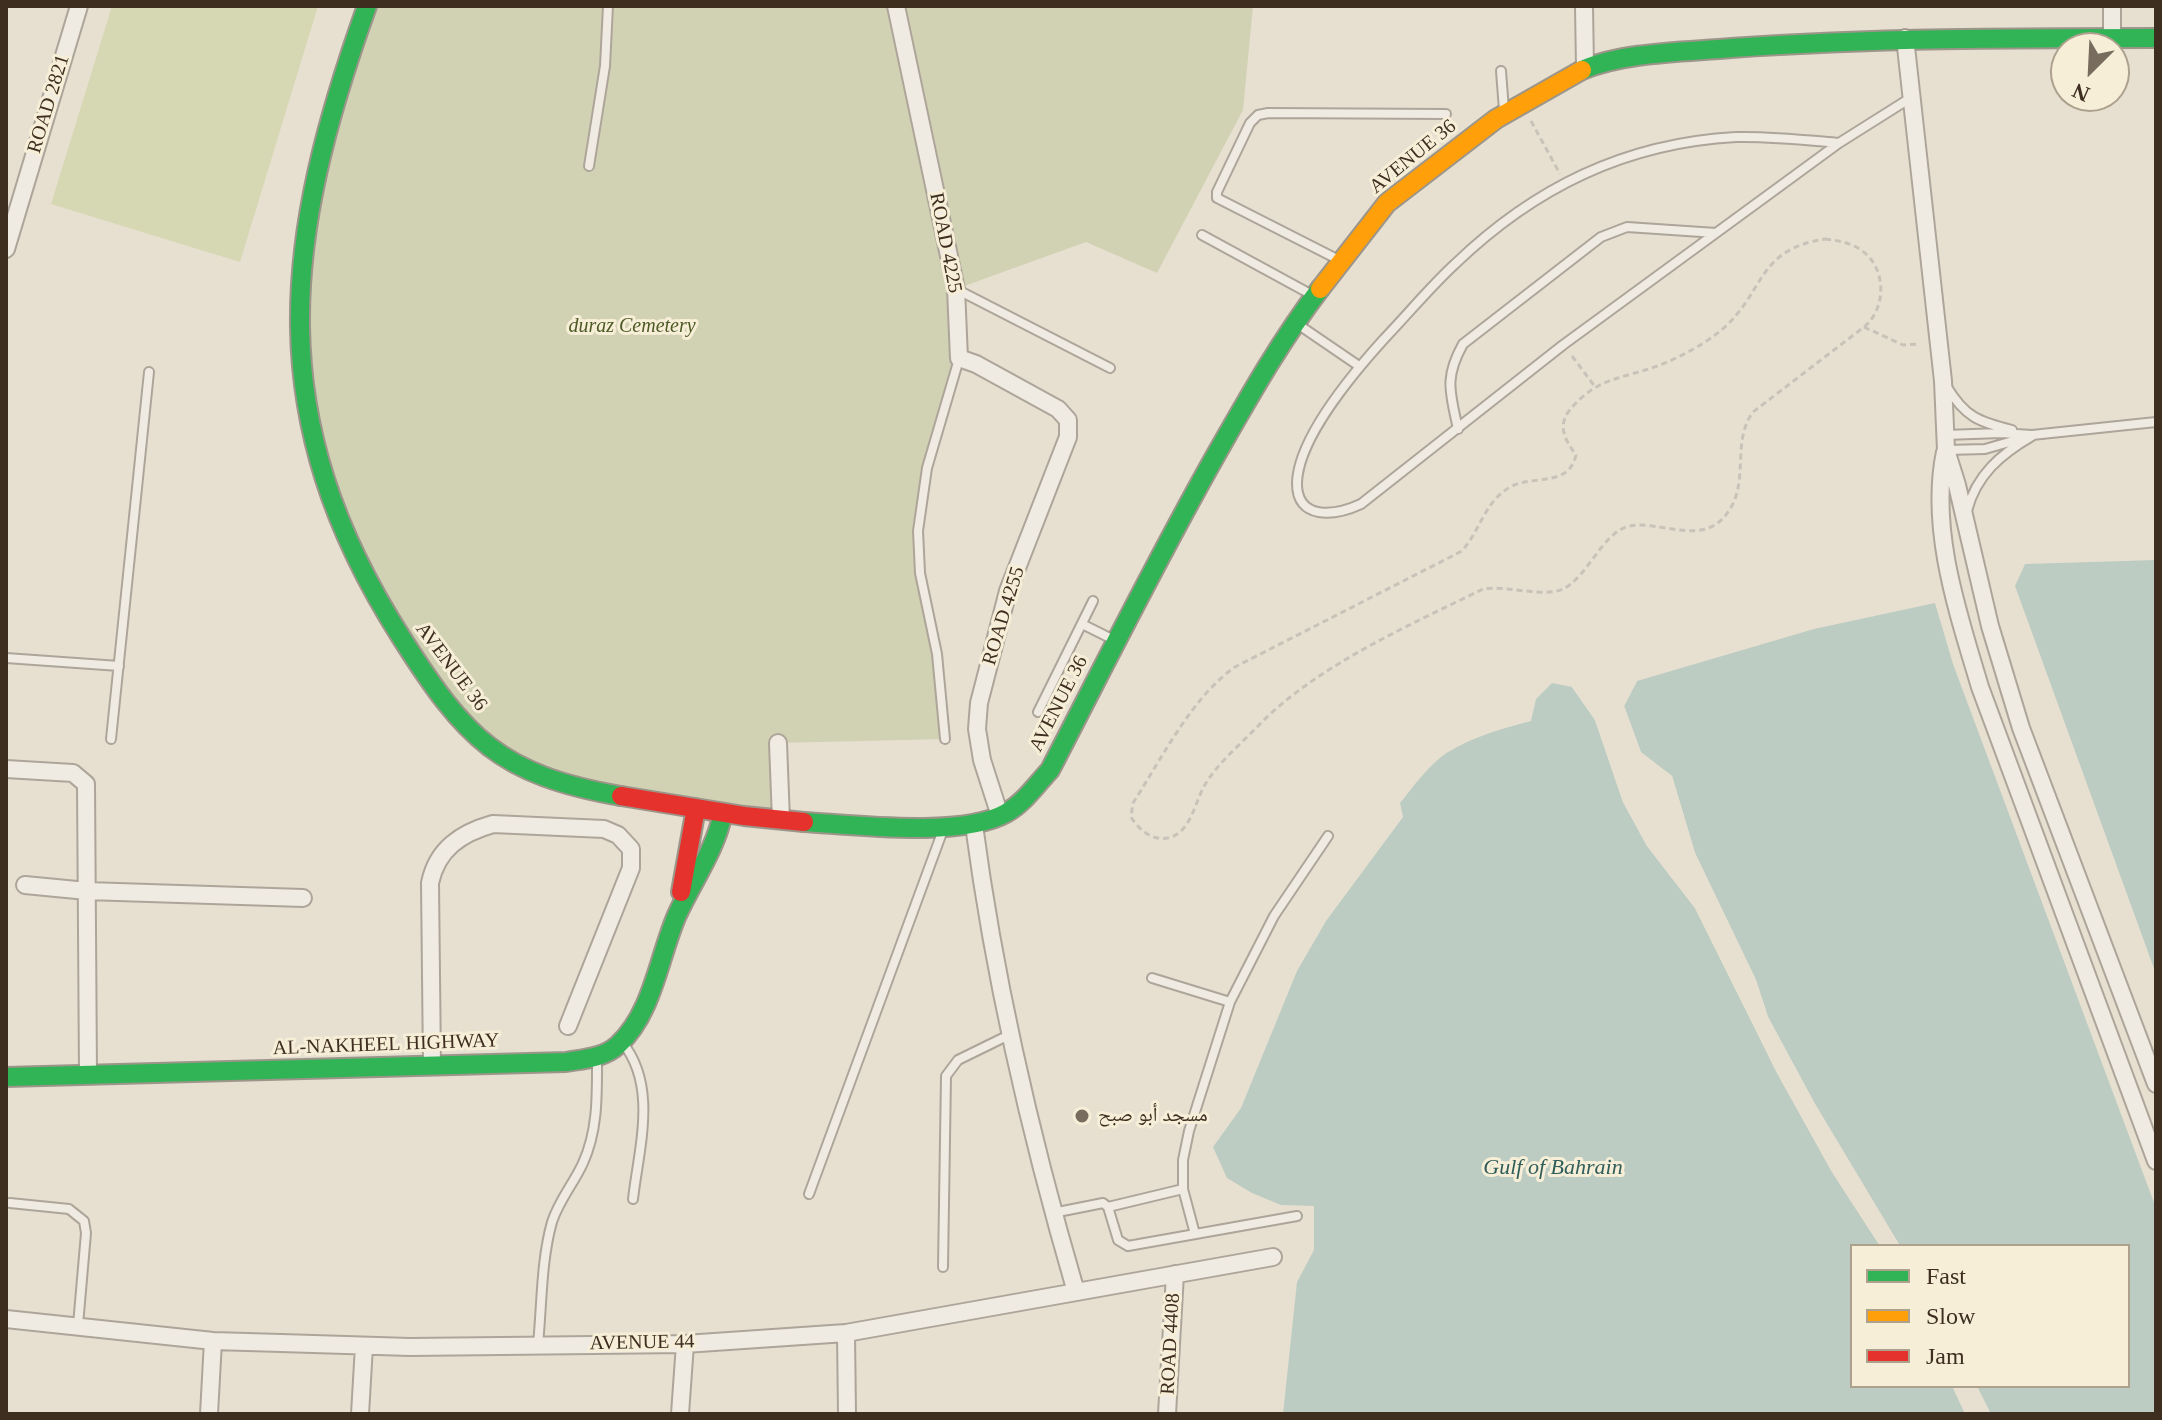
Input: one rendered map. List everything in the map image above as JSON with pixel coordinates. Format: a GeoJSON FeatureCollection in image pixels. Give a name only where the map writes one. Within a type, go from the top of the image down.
{"type":"FeatureCollection","features":[{"type":"Feature","properties":{"kind":"street","name":"ROAD 2821"},"geometry":{"type":"LineString","coordinates":[[6,249],[79,6]]}},
{"type":"Feature","properties":{"kind":"street","name":"AVENUE 36"},"geometry":{"type":"LineString","coordinates":[[367,6],[336,97],[316,182],[301,264],[298,346],[307,418],[327,489],[353,551],[385,614],[433,686],[469,729],[506,760],[531,773],[577,789],[781,820],[945,826],[974,825],[1000,816],[1021,802],[1050,770],[1192,497],[1295,322],[1387,203],[1505,114],[1585,68],[1646,55],[1716,48],[1905,38],[2050,38]]}},
{"type":"Feature","properties":{"kind":"street","name":"ROAD 4225"},"geometry":{"type":"LineString","coordinates":[[896,6],[956,289],[959,358]]}},
{"type":"Feature","properties":{"kind":"street"},"geometry":{"type":"LineString","coordinates":[[1584,6],[1585,68]]}},
{"type":"Feature","properties":{"kind":"street"},"geometry":{"type":"LineString","coordinates":[[2112,6],[2112,32]]}},
{"type":"Feature","properties":{"kind":"street"},"geometry":{"type":"LineString","coordinates":[[1905,38],[1943,381],[1945,443],[1941,496],[1949,568],[1980,687],[2156,1161]]}},
{"type":"Feature","properties":{"kind":"street","name":"AVENUE 36"},"geometry":{"type":"LineString","coordinates":[[2130,38],[2156,38]]}},
{"type":"Feature","properties":{"kind":"street","name":"ROAD 4255"},"geometry":{"type":"LineString","coordinates":[[959,358],[976,364],[1058,409],[1068,420],[1068,437],[1008,591],[979,703],[977,729],[982,760],[1000,816]]}},
{"type":"Feature","properties":{"kind":"street"},"geometry":{"type":"LineString","coordinates":[[1945,443],[1990,626],[2021,728],[2156,1084]]}},
{"type":"Feature","properties":{"kind":"street"},"geometry":{"type":"LineString","coordinates":[[778,743],[781,820]]}},
{"type":"Feature","properties":{"kind":"street"},"geometry":{"type":"LineString","coordinates":[[6,769],[73,773],[83,780],[87,790],[88,1075]]}},
{"type":"Feature","properties":{"kind":"street","name":"AL-NAKHEEL HIGHWAY"},"geometry":{"type":"LineString","coordinates":[[677,913],[696,808]]}},
{"type":"Feature","properties":{"kind":"street","name":"AL-NAKHEEL HIGHWAY"},"geometry":{"type":"LineString","coordinates":[[6,1077],[566,1062],[610,1053],[622,1041],[646,997],[677,913],[712,851],[723,813]]}},
{"type":"Feature","properties":{"kind":"street"},"geometry":{"type":"LineString","coordinates":[[432,1066],[430,883],[439,858],[448,847],[460,836],[475,829],[493,824],[604,829],[618,835],[631,849],[631,868],[568,1026]]}},
{"type":"Feature","properties":{"kind":"street"},"geometry":{"type":"LineString","coordinates":[[974,825],[988,930],[1009,1035],[1053,1214],[1076,1292]]}},
{"type":"Feature","properties":{"kind":"street"},"geometry":{"type":"LineString","coordinates":[[25,885],[87,891],[303,898]]}},
{"type":"Feature","properties":{"kind":"street","name":"AVENUE 44"},"geometry":{"type":"LineString","coordinates":[[6,1319],[213,1341],[364,1346],[685,1344],[846,1333],[1273,1257]]}},
{"type":"Feature","properties":{"kind":"street","name":"ROAD 4408"},"geometry":{"type":"LineString","coordinates":[[1167,1414],[1175,1274]]}},
{"type":"Feature","properties":{"kind":"street"},"geometry":{"type":"LineString","coordinates":[[846,1333],[847,1414]]}},
{"type":"Feature","properties":{"kind":"street"},"geometry":{"type":"LineString","coordinates":[[209,1414],[213,1341]]}},
{"type":"Feature","properties":{"kind":"street"},"geometry":{"type":"LineString","coordinates":[[680,1414],[685,1344]]}},
{"type":"Feature","properties":{"kind":"street"},"geometry":{"type":"LineString","coordinates":[[360,1414],[364,1346]]}},
{"type":"Feature","properties":{"kind":"lane"},"geometry":{"type":"LineString","coordinates":[[589,166],[605,66],[608,6]]}},
{"type":"Feature","properties":{"kind":"lane"},"geometry":{"type":"LineString","coordinates":[[1501,71],[1505,114]]}},
{"type":"Feature","properties":{"kind":"lane"},"geometry":{"type":"LineString","coordinates":[[1839,143],[1752,137],[1697,140],[1656,148],[1615,159],[1565,183],[1515,214],[1453,265],[1359,366],[1325,414],[1298,473],[1297,493],[1304,506],[1313,511],[1337,512],[1361,504],[1563,345],[1839,143],[1912,97]]}},
{"type":"Feature","properties":{"kind":"lane"},"geometry":{"type":"LineString","coordinates":[[1341,260],[1217,198],[1217,192],[1250,123],[1258,115],[1268,113],[1446,114]]}},
{"type":"Feature","properties":{"kind":"lane"},"geometry":{"type":"LineString","coordinates":[[1458,429],[1450,388],[1451,365],[1463,344],[1601,237],[1627,227],[1716,233]]}},
{"type":"Feature","properties":{"kind":"lane"},"geometry":{"type":"LineString","coordinates":[[1202,235],[1314,296]]}},
{"type":"Feature","properties":{"kind":"lane"},"geometry":{"type":"LineString","coordinates":[[956,289],[1110,368]]}},
{"type":"Feature","properties":{"kind":"lane"},"geometry":{"type":"LineString","coordinates":[[1295,322],[1359,366]]}},
{"type":"Feature","properties":{"kind":"lane"},"geometry":{"type":"LineString","coordinates":[[945,739],[937,654],[920,573],[918,531],[927,468],[959,358]]}},
{"type":"Feature","properties":{"kind":"lane"},"geometry":{"type":"LineString","coordinates":[[111,739],[149,372]]}},
{"type":"Feature","properties":{"kind":"lane"},"geometry":{"type":"LineString","coordinates":[[1943,381],[1966,413],[1981,422],[2032,435]]}},
{"type":"Feature","properties":{"kind":"lane"},"geometry":{"type":"LineString","coordinates":[[1945,443],[2001,433],[2032,435],[2156,422]]}},
{"type":"Feature","properties":{"kind":"lane"},"geometry":{"type":"LineString","coordinates":[[1945,443],[1985,449],[2032,435]]}},
{"type":"Feature","properties":{"kind":"lane"},"geometry":{"type":"LineString","coordinates":[[1965,521],[1969,501],[1991,466],[2006,451],[2032,435]]}},
{"type":"Feature","properties":{"kind":"lane"},"geometry":{"type":"LineString","coordinates":[[1038,712],[1093,601]]}},
{"type":"Feature","properties":{"kind":"lane"},"geometry":{"type":"LineString","coordinates":[[1082,624],[1117,642]]}},
{"type":"Feature","properties":{"kind":"lane"},"geometry":{"type":"LineString","coordinates":[[6,658],[119,666]]}},
{"type":"Feature","properties":{"kind":"lane"},"geometry":{"type":"LineString","coordinates":[[809,1194],[945,826]]}},
{"type":"Feature","properties":{"kind":"lane"},"geometry":{"type":"LineString","coordinates":[[1195,1234],[1183,1189],[1185,1145],[1230,1002],[1274,916],[1328,836]]}},
{"type":"Feature","properties":{"kind":"lane"},"geometry":{"type":"LineString","coordinates":[[1152,978],[1230,1002]]}},
{"type":"Feature","properties":{"kind":"lane"},"geometry":{"type":"LineString","coordinates":[[943,1267],[946,1076],[958,1060],[1009,1035]]}},
{"type":"Feature","properties":{"kind":"lane"},"geometry":{"type":"LineString","coordinates":[[622,1041],[636,1061],[643,1084],[633,1199]]}},
{"type":"Feature","properties":{"kind":"lane"},"geometry":{"type":"LineString","coordinates":[[538,1344],[553,1220],[584,1161],[595,1126],[597,1057]]}},
{"type":"Feature","properties":{"kind":"lane"},"geometry":{"type":"LineString","coordinates":[[1053,1214],[1099,1203],[1108,1207],[1183,1189]]}},
{"type":"Feature","properties":{"kind":"lane"},"geometry":{"type":"LineString","coordinates":[[10,1203],[69,1209],[84,1221],[86,1233],[78,1325]]}},
{"type":"Feature","properties":{"kind":"lane"},"geometry":{"type":"LineString","coordinates":[[1108,1207],[1118,1240],[1124,1245],[1297,1216]]}},
{"type":"Feature","properties":{"kind":"path"},"geometry":{"type":"LineString","coordinates":[[1522,104],[1565,183]]}},
{"type":"Feature","properties":{"kind":"path"},"geometry":{"type":"LineString","coordinates":[[1825,239],[1847,242],[1868,255],[1879,277],[1881,302],[1876,314],[1864,327],[1753,412],[1744,423],[1738,492],[1728,513],[1715,525],[1694,531],[1630,526],[1609,540],[1574,581],[1562,589],[1548,592],[1496,587],[1483,589],[1363,649],[1276,708],[1215,771],[1181,831],[1171,837],[1159,838],[1147,835],[1136,826],[1131,817],[1133,803],[1190,715],[1218,679],[1235,667],[1462,551],[1472,540],[1492,501],[1516,484],[1566,473],[1574,465],[1576,455],[1564,438],[1563,427],[1568,412],[1611,378],[1660,365],[1718,333],[1733,319],[1764,272],[1781,253],[1802,243],[1825,239]]}},
{"type":"Feature","properties":{"kind":"path"},"geometry":{"type":"LineString","coordinates":[[1864,327],[1903,345],[1930,344]]}},
{"type":"Feature","properties":{"kind":"path"},"geometry":{"type":"LineString","coordinates":[[1563,345],[1596,388]]}},
{"type":"Feature","properties":{"kind":"green space"},"geometry":{"type":"Polygon","coordinates":[[[112,6],[318,6],[240,262],[51,204],[112,6]]]}},
{"type":"Feature","properties":{"kind":"green space","name":"duraz Cemetery"},"geometry":{"type":"Polygon","coordinates":[[[374,6],[1253,6],[1243,110],[1157,273],[1086,242],[956,289],[959,358],[937,431],[918,531],[945,739],[778,743],[781,820],[723,813],[506,760],[433,686],[327,489],[301,264],[374,6]]]}},
{"type":"Feature","properties":{"kind":"water"},"geometry":{"type":"Polygon","coordinates":[[[2156,560],[2156,974],[2015,586],[2025,564],[2156,560]]]}},
{"type":"Feature","properties":{"kind":"water"},"geometry":{"type":"Polygon","coordinates":[[[1935,603],[1953,664],[2156,1208],[2156,1414],[1991,1414],[1978,1388],[2130,1388],[2130,1244],[1899,1244],[1815,1104],[1768,1017],[1756,980],[1695,853],[1672,776],[1641,753],[1624,706],[1637,681],[1814,629],[1935,603]]]}},
{"type":"Feature","properties":{"kind":"water","name":"Gulf of Bahrain"},"geometry":{"type":"Polygon","coordinates":[[[1552,683],[1572,687],[1595,720],[1623,802],[1647,846],[1695,908],[1777,1073],[1832,1172],[1879,1244],[1850,1244],[1850,1388],[1953,1388],[1965,1414],[1283,1414],[1297,1282],[1314,1250],[1314,1206],[1281,1205],[1252,1193],[1227,1178],[1213,1147],[1241,1108],[1297,971],[1326,921],[1403,817],[1400,803],[1428,769],[1448,752],[1488,734],[1531,721],[1536,699],[1552,683]]]}},
{"type":"Feature","properties":{"kind":"pier"},"geometry":{"type":"Polygon","coordinates":[[[1632,681],[1637,681],[1624,706],[1641,752],[1672,776],[1695,853],[1756,980],[1768,1017],[1815,1104],[1899,1244],[1894,1244],[1870,1205],[1764,1019],[1753,981],[1691,855],[1669,779],[1637,754],[1620,706],[1632,681]]]}},
{"type":"Feature","properties":{"kind":"pier"},"geometry":{"type":"Polygon","coordinates":[[[1572,687],[1576,687],[1598,718],[1627,800],[1651,844],[1698,906],[1764,1041],[1836,1170],[1883,1244],[1879,1244],[1832,1172],[1777,1073],[1695,908],[1647,846],[1623,802],[1595,720],[1572,687]]]}},
{"type":"Feature","properties":{"kind":"traffic: fast"},"geometry":{"type":"LineString","coordinates":[[367,6],[317,173],[304,251],[300,327],[307,403],[325,479],[356,556],[401,637],[445,702],[467,726],[489,746],[515,763],[579,787],[621,796]]}},
{"type":"Feature","properties":{"kind":"traffic: fast"},"geometry":{"type":"LineString","coordinates":[[1582,70],[1635,56],[1837,42],[2156,38]]}},
{"type":"Feature","properties":{"kind":"traffic: fast"},"geometry":{"type":"LineString","coordinates":[[804,822],[936,828],[987,821],[1006,813],[1024,799],[1050,770],[1217,453],[1253,390],[1320,289]]}},
{"type":"Feature","properties":{"kind":"traffic: fast"},"geometry":{"type":"LineString","coordinates":[[6,1077],[566,1062],[600,1055],[618,1045],[639,1017],[677,915],[709,853],[723,813]]}},
{"type":"Feature","properties":{"kind":"traffic: slow"},"geometry":{"type":"LineString","coordinates":[[1320,289],[1387,203],[1496,119],[1582,70]]}},
{"type":"Feature","properties":{"kind":"traffic: jam"},"geometry":{"type":"LineString","coordinates":[[621,796],[744,816],[804,822]]}},
{"type":"Feature","properties":{"kind":"traffic: jam"},"geometry":{"type":"LineString","coordinates":[[681,892],[696,808]]}},
{"type":"Feature","properties":{"kind":"place","name":"مسجد أبو صبح"},"geometry":{"type":"Point","coordinates":[1082,1116]}}]}
